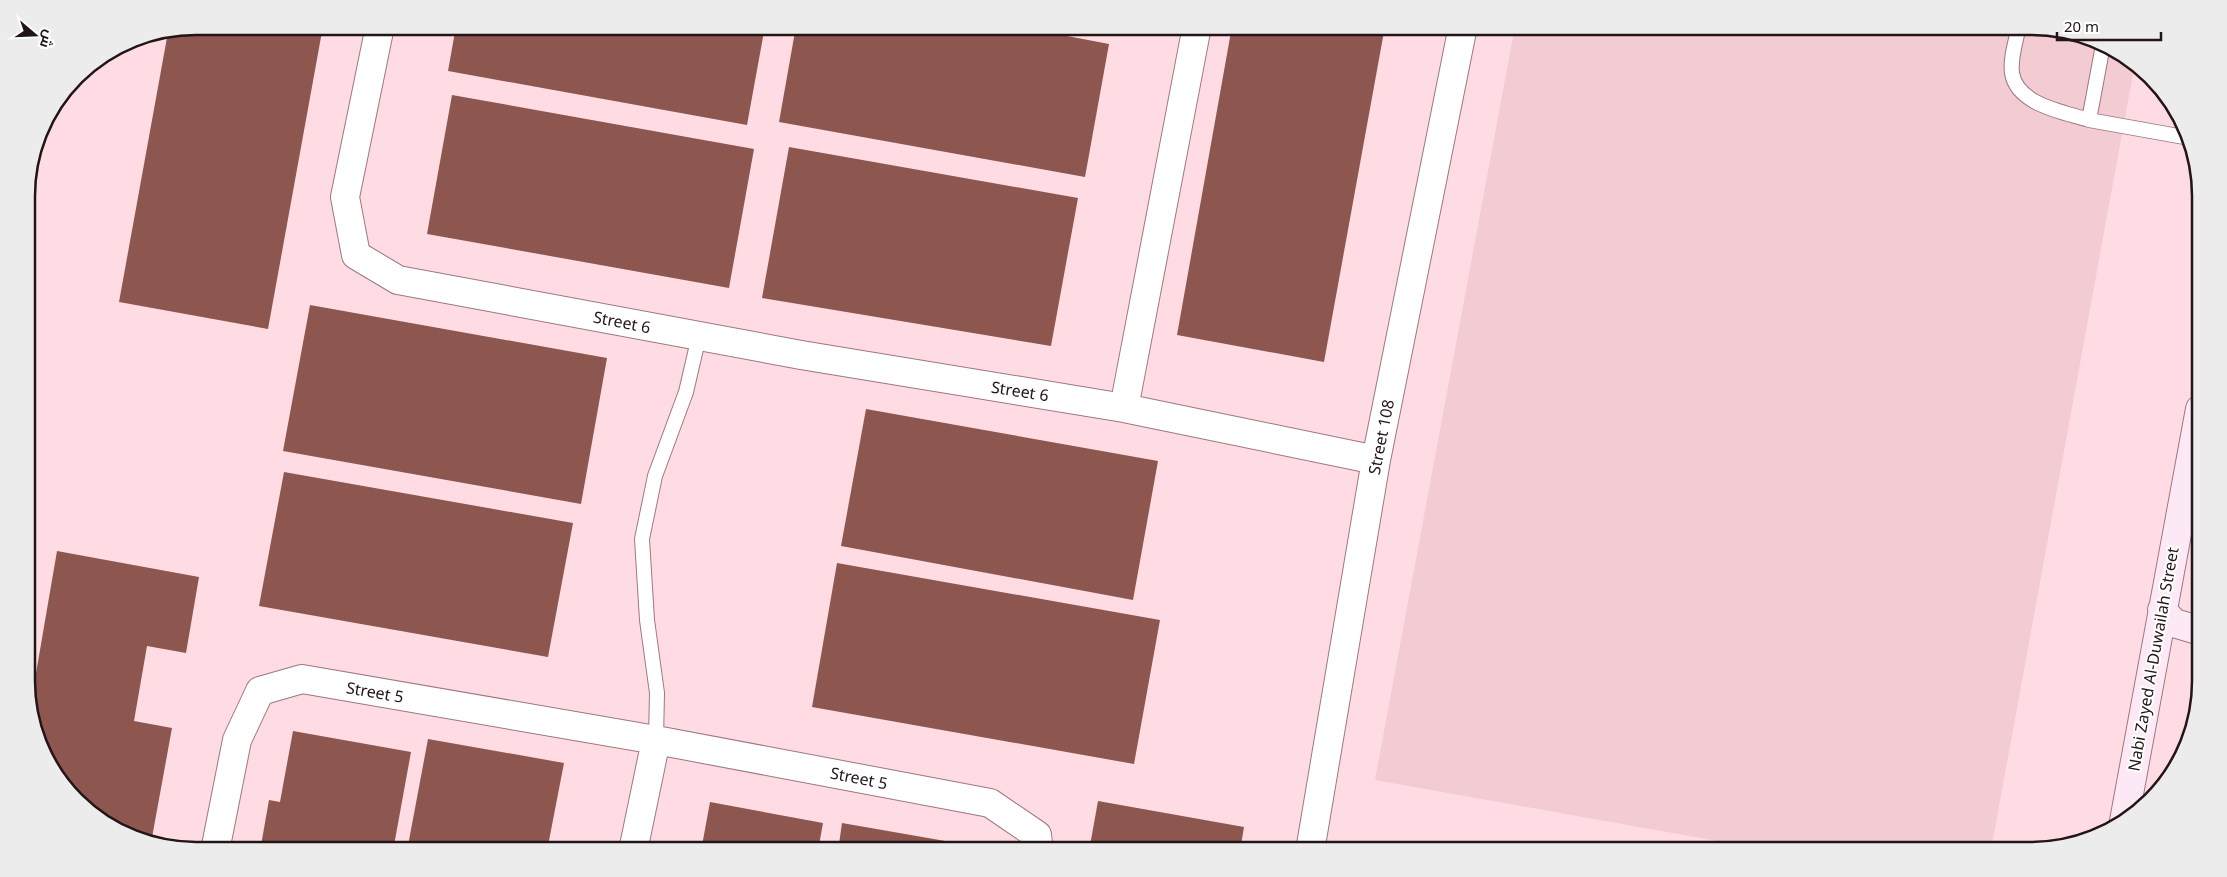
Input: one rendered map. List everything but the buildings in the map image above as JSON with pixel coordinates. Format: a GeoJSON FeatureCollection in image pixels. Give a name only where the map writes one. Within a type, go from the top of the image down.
{"type":"FeatureCollection","features":[{"type":"Feature","properties":{"kind":"street","name":"Street 6"},"geometry":{"type":"LineString","coordinates":[[378,35],[345,197],[356,255],[398,280],[699,336],[1124,408],[1376,460]]}},
{"type":"Feature","properties":{"kind":"street"},"geometry":{"type":"LineString","coordinates":[[1124,408],[1196,35]]}},
{"type":"Feature","properties":{"kind":"street","name":"Street 108"},"geometry":{"type":"LineString","coordinates":[[1311,842],[1376,460],[1461,35]]}},
{"type":"Feature","properties":{"kind":"street","name":"Nabi Zayed Al-Duwailah Street"},"geometry":{"type":"LineString","coordinates":[[2126,811],[2192,451]]}},
{"type":"Feature","properties":{"kind":"street"},"geometry":{"type":"LineString","coordinates":[[2162,610],[2174,623],[2192,628]]}},
{"type":"Feature","properties":{"kind":"street","name":"Street 5"},"geometry":{"type":"LineString","coordinates":[[217,842],[237,740],[260,691],[302,679],[656,740],[990,803],[1037,835],[1038,842]]}},
{"type":"Feature","properties":{"kind":"street"},"geometry":{"type":"LineString","coordinates":[[635,842],[656,740]]}},
{"type":"Feature","properties":{"kind":"lane"},"geometry":{"type":"LineString","coordinates":[[2017,35],[2012,63],[2012,75],[2026,96],[2038,103],[2089,120],[2180,136]]}},
{"type":"Feature","properties":{"kind":"lane"},"geometry":{"type":"LineString","coordinates":[[2089,120],[2102,52]]}},
{"type":"Feature","properties":{"kind":"lane"},"geometry":{"type":"LineString","coordinates":[[656,740],[657,694],[647,620],[642,538],[655,476],[686,392],[699,336]]}},
{"type":"Feature","properties":{"kind":"shaded area"},"geometry":{"type":"Polygon","coordinates":[[[1513,35],[2052,36],[2072,40],[2102,52],[2133,72],[1992,842],[1723,842],[1375,780],[1513,35]]]}}]}
